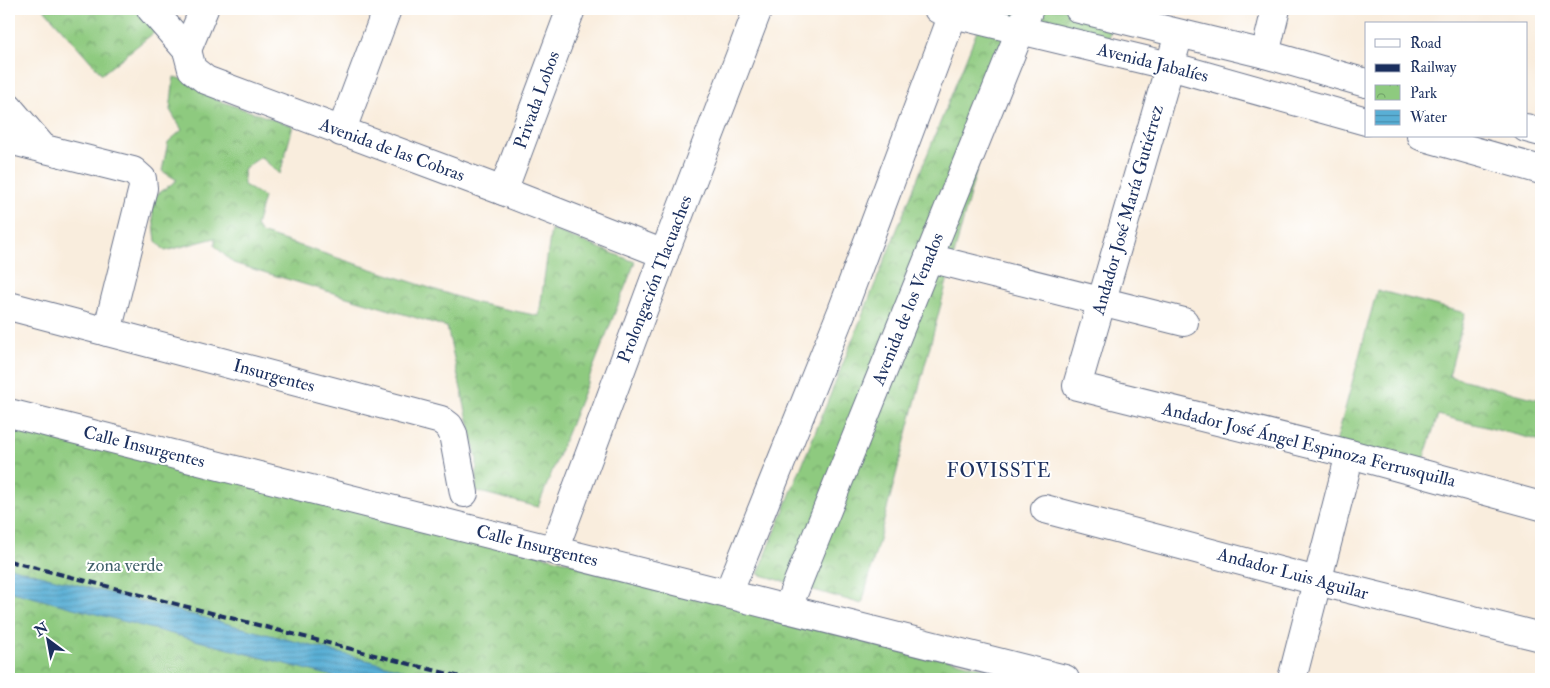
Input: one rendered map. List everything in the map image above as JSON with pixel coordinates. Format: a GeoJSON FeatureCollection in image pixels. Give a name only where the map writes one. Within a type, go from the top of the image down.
{"type":"FeatureCollection","features":[{"type":"Feature","properties":{"kind":"street","name":"Avenida de las Cobras"},"geometry":{"type":"LineString","coordinates":[[151,9],[187,50],[192,69],[206,80],[341,132],[503,190],[664,254]]}},
{"type":"Feature","properties":{"kind":"street"},"geometry":{"type":"LineString","coordinates":[[187,50],[204,9]]}},
{"type":"Feature","properties":{"kind":"street"},"geometry":{"type":"LineString","coordinates":[[341,132],[388,9]]}},
{"type":"Feature","properties":{"kind":"street","name":"Privada Lobos"},"geometry":{"type":"LineString","coordinates":[[503,190],[571,9]]}},
{"type":"Feature","properties":{"kind":"street","name":"Prolongación Tlacuaches"},"geometry":{"type":"LineString","coordinates":[[554,550],[664,254],[758,9]]}},
{"type":"Feature","properties":{"kind":"street","name":"Avenida Jabalíes"},"geometry":{"type":"LineString","coordinates":[[1079,9],[1265,54],[1365,83]]}},
{"type":"Feature","properties":{"kind":"street"},"geometry":{"type":"LineString","coordinates":[[1265,54],[1276,9]]}},
{"type":"Feature","properties":{"kind":"street"},"geometry":{"type":"LineString","coordinates":[[728,594],[842,312],[949,11]]}},
{"type":"Feature","properties":{"kind":"street","name":"Avenida Jabalíes"},"geometry":{"type":"LineString","coordinates":[[949,11],[1025,20],[1170,66],[1365,121]]}},
{"type":"Feature","properties":{"kind":"street","name":"Avenida de los Venados"},"geometry":{"type":"LineString","coordinates":[[786,609],[1025,20]]}},
{"type":"Feature","properties":{"kind":"street","name":"Andador José María Gutiérrez"},"geometry":{"type":"LineString","coordinates":[[1077,386],[1179,34]]}},
{"type":"Feature","properties":{"kind":"street"},"geometry":{"type":"LineString","coordinates":[[9,108],[44,149]]}},
{"type":"Feature","properties":{"kind":"street"},"geometry":{"type":"LineString","coordinates":[[1528,129],[1541,132]]}},
{"type":"Feature","properties":{"kind":"street"},"geometry":{"type":"LineString","coordinates":[[1428,138],[1541,170]]}},
{"type":"Feature","properties":{"kind":"street"},"geometry":{"type":"LineString","coordinates":[[9,140],[133,171],[142,179],[143,188],[107,332]]}},
{"type":"Feature","properties":{"kind":"street"},"geometry":{"type":"LineString","coordinates":[[929,258],[1184,322]]}},
{"type":"Feature","properties":{"kind":"street","name":"Insurgentes"},"geometry":{"type":"LineString","coordinates":[[9,306],[441,420],[449,426],[453,434],[464,493]]}},
{"type":"Feature","properties":{"kind":"street","name":"Andador José Ángel Espinoza Ferrusquilla"},"geometry":{"type":"LineString","coordinates":[[1077,386],[1350,454],[1541,506]]}},
{"type":"Feature","properties":{"kind":"street","name":"Calle Insurgentes"},"geometry":{"type":"LineString","coordinates":[[9,413],[1065,679]]}},
{"type":"Feature","properties":{"kind":"street"},"geometry":{"type":"LineString","coordinates":[[1292,679],[1350,454]]}},
{"type":"Feature","properties":{"kind":"street","name":"Andador Luis Aguilar"},"geometry":{"type":"LineString","coordinates":[[1045,509],[1317,581],[1541,637]]}},
{"type":"Feature","properties":{"kind":"green space"},"geometry":{"type":"Polygon","coordinates":[[[44,9],[143,9],[156,31],[102,74],[44,9]]]}},
{"type":"Feature","properties":{"kind":"green space"},"geometry":{"type":"Polygon","coordinates":[[[986,9],[1117,9],[1104,54],[1013,31],[862,604],[758,574],[986,9]]]}},
{"type":"Feature","properties":{"kind":"green space"},"geometry":{"type":"Polygon","coordinates":[[[174,77],[197,83],[214,99],[293,126],[280,174],[261,157],[243,169],[244,185],[264,197],[256,226],[261,233],[476,303],[539,316],[551,229],[635,262],[538,507],[476,491],[477,460],[447,327],[233,263],[215,246],[215,238],[165,251],[156,241],[151,199],[177,180],[162,171],[168,142],[182,130],[170,110],[174,77]]]}},
{"type":"Feature","properties":{"kind":"green space"},"geometry":{"type":"Polygon","coordinates":[[[1377,290],[1465,313],[1449,376],[1541,400],[1541,441],[1438,415],[1421,467],[1335,446],[1377,290]]]}},
{"type":"Feature","properties":{"kind":"green space","name":"zona verde"},"geometry":{"type":"Polygon","coordinates":[[[9,419],[1026,679],[9,679],[9,419]]]}},
{"type":"Feature","properties":{"kind":"water"},"geometry":{"type":"Polygon","coordinates":[[[9,567],[439,679],[343,679],[9,591],[9,567]]]}},
{"type":"Feature","properties":{"kind":"railway"},"geometry":{"type":"LineString","coordinates":[[9,561],[468,679]]}},
{"type":"Feature","properties":{"kind":"district","name":"FOVISSTE"},"geometry":{"type":"Point","coordinates":[999,471]}}]}
